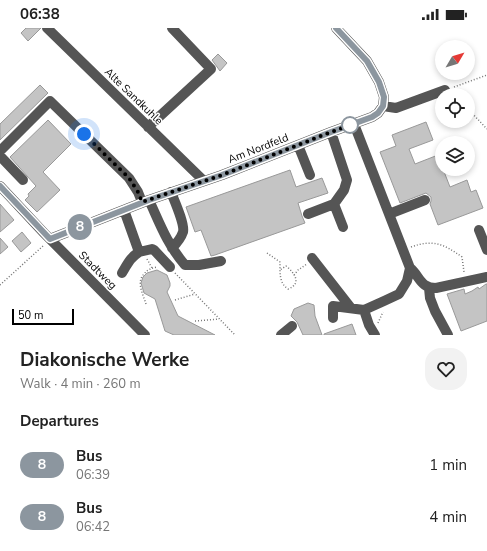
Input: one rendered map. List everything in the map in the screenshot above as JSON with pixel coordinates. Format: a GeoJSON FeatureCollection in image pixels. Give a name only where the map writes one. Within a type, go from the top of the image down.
{"type":"FeatureCollection","features":[{"type":"Feature","properties":{"kind":"street","name":"Alte Sandkuhle"},"geometry":{"type":"LineString","coordinates":[[47,28],[204,181]]}},
{"type":"Feature","properties":{"kind":"street"},"geometry":{"type":"LineString","coordinates":[[148,127],[211,69],[172,28]]}},
{"type":"Feature","properties":{"kind":"street"},"geometry":{"type":"LineString","coordinates":[[336,28],[367,61],[379,82],[384,97],[383,106],[396,108],[435,94]]}},
{"type":"Feature","properties":{"kind":"street"},"geometry":{"type":"LineString","coordinates":[[0,151],[50,101],[129,178],[146,201],[172,248],[185,265],[199,265],[221,260]]}},
{"type":"Feature","properties":{"kind":"street","name":"Am Nordfeld"},"geometry":{"type":"LineString","coordinates":[[50,239],[146,201],[204,181],[372,117],[378,113],[383,106]]}},
{"type":"Feature","properties":{"kind":"street"},"geometry":{"type":"LineString","coordinates":[[354,124],[410,268],[420,282],[429,288],[436,288],[487,278]]}},
{"type":"Feature","properties":{"kind":"street"},"geometry":{"type":"LineString","coordinates":[[308,214],[334,204],[344,190],[347,180],[331,132]]}},
{"type":"Feature","properties":{"kind":"street"},"geometry":{"type":"LineString","coordinates":[[298,145],[310,175]]}},
{"type":"Feature","properties":{"kind":"street"},"geometry":{"type":"LineString","coordinates":[[0,156],[23,180]]}},
{"type":"Feature","properties":{"kind":"street","name":"Stadtweg"},"geometry":{"type":"LineString","coordinates":[[0,186],[145,335]]}},
{"type":"Feature","properties":{"kind":"street"},"geometry":{"type":"LineString","coordinates":[[171,192],[179,213],[183,230],[180,240],[172,248]]}},
{"type":"Feature","properties":{"kind":"street"},"geometry":{"type":"LineString","coordinates":[[389,214],[425,200]]}},
{"type":"Feature","properties":{"kind":"street"},"geometry":{"type":"LineString","coordinates":[[334,204],[343,227]]}},
{"type":"Feature","properties":{"kind":"street"},"geometry":{"type":"LineString","coordinates":[[124,210],[139,252]]}},
{"type":"Feature","properties":{"kind":"street"},"geometry":{"type":"LineString","coordinates":[[479,230],[487,250]]}},
{"type":"Feature","properties":{"kind":"street"},"geometry":{"type":"LineString","coordinates":[[122,273],[132,257],[139,252],[152,249],[170,267]]}},
{"type":"Feature","properties":{"kind":"street"},"geometry":{"type":"LineString","coordinates":[[312,258],[351,308]]}},
{"type":"Feature","properties":{"kind":"street"},"geometry":{"type":"LineString","coordinates":[[333,318],[333,306],[364,310],[399,294],[407,281],[410,268]]}},
{"type":"Feature","properties":{"kind":"street"},"geometry":{"type":"LineString","coordinates":[[429,288],[430,298],[435,311],[448,335]]}},
{"type":"Feature","properties":{"kind":"street"},"geometry":{"type":"LineString","coordinates":[[364,310],[374,334]]}},
{"type":"Feature","properties":{"kind":"street"},"geometry":{"type":"LineString","coordinates":[[281,335],[292,326]]}},
{"type":"Feature","properties":{"kind":"path"},"geometry":{"type":"LineString","coordinates":[[451,88],[487,75]]}},
{"type":"Feature","properties":{"kind":"path"},"geometry":{"type":"LineString","coordinates":[[475,116],[487,129]]}},
{"type":"Feature","properties":{"kind":"path"},"geometry":{"type":"LineString","coordinates":[[0,285],[50,239]]}},
{"type":"Feature","properties":{"kind":"path"},"geometry":{"type":"LineString","coordinates":[[403,250],[422,243],[436,243],[450,249],[462,257],[464,282]]}},
{"type":"Feature","properties":{"kind":"path"},"geometry":{"type":"LineString","coordinates":[[267,253],[280,262],[280,270],[280,277],[284,286],[288,289],[293,288],[296,283],[294,274],[286,266],[280,270]]}},
{"type":"Feature","properties":{"kind":"path"},"geometry":{"type":"LineString","coordinates":[[294,274],[309,263],[312,258]]}},
{"type":"Feature","properties":{"kind":"path"},"geometry":{"type":"LineString","coordinates":[[146,304],[140,287],[141,278],[152,268],[170,267],[235,335]]}},
{"type":"Feature","properties":{"kind":"path"},"geometry":{"type":"LineString","coordinates":[[175,300],[195,294]]}},
{"type":"Feature","properties":{"kind":"path"},"geometry":{"type":"LineString","coordinates":[[374,334],[384,312]]}},
{"type":"Feature","properties":{"kind":"path"},"geometry":{"type":"LineString","coordinates":[[195,321],[220,319]]}},
{"type":"Feature","properties":{"kind":"building"},"geometry":{"type":"Polygon","coordinates":[[[26,28],[41,28],[28,41],[21,33],[26,28]]]}},
{"type":"Feature","properties":{"kind":"building"},"geometry":{"type":"Polygon","coordinates":[[[218,54],[227,63],[220,71],[212,60],[218,54]]]}},
{"type":"Feature","properties":{"kind":"building"},"geometry":{"type":"Polygon","coordinates":[[[40,85],[48,93],[0,140],[0,124],[40,85]]]}},
{"type":"Feature","properties":{"kind":"building"},"geometry":{"type":"Polygon","coordinates":[[[48,120],[71,144],[43,172],[60,190],[37,212],[25,200],[29,196],[28,194],[36,186],[10,157],[48,120]]]}},
{"type":"Feature","properties":{"kind":"building"},"geometry":{"type":"Polygon","coordinates":[[[426,122],[433,140],[409,149],[415,164],[435,156],[435,176],[446,176],[450,187],[467,180],[471,192],[476,190],[483,208],[438,225],[430,204],[431,197],[426,193],[400,203],[380,152],[396,146],[392,135],[426,122]]]}},
{"type":"Feature","properties":{"kind":"building"},"geometry":{"type":"Polygon","coordinates":[[[290,170],[296,187],[322,178],[328,193],[298,203],[305,223],[211,256],[201,230],[195,232],[186,207],[290,170]]]}},
{"type":"Feature","properties":{"kind":"building"},"geometry":{"type":"Polygon","coordinates":[[[0,204],[14,220],[0,232],[0,204]]]}},
{"type":"Feature","properties":{"kind":"building"},"geometry":{"type":"Polygon","coordinates":[[[22,232],[31,243],[21,252],[12,241],[22,232]]]}},
{"type":"Feature","properties":{"kind":"building"},"geometry":{"type":"Polygon","coordinates":[[[0,238],[8,247],[0,254],[0,238]]]}},
{"type":"Feature","properties":{"kind":"building"},"geometry":{"type":"Polygon","coordinates":[[[157,270],[167,275],[170,286],[167,292],[178,316],[215,335],[174,335],[165,331],[155,299],[144,293],[141,283],[143,277],[147,273],[157,270]]]}},
{"type":"Feature","properties":{"kind":"building"},"geometry":{"type":"Polygon","coordinates":[[[486,284],[487,321],[461,331],[447,294],[464,289],[465,294],[478,287],[479,289],[486,284]]]}},
{"type":"Feature","properties":{"kind":"building"},"geometry":{"type":"Polygon","coordinates":[[[308,303],[314,305],[315,316],[322,335],[303,335],[297,322],[291,316],[294,309],[308,303]]]}},
{"type":"Feature","properties":{"kind":"building"},"geometry":{"type":"Polygon","coordinates":[[[352,324],[356,335],[324,335],[324,334],[352,324]]]}},
{"type":"Feature","properties":{"kind":"bus line","name":"8"},"geometry":{"type":"LineString","coordinates":[[0,186],[50,239],[149,200],[222,175],[372,117],[378,113],[383,106],[384,97],[379,82],[367,61],[336,28]]}},
{"type":"Feature","properties":{"kind":"route"},"geometry":{"type":"LineString","coordinates":[[84,134],[129,178],[138,192],[142,202],[222,175],[354,124],[350,125]]}}]}
